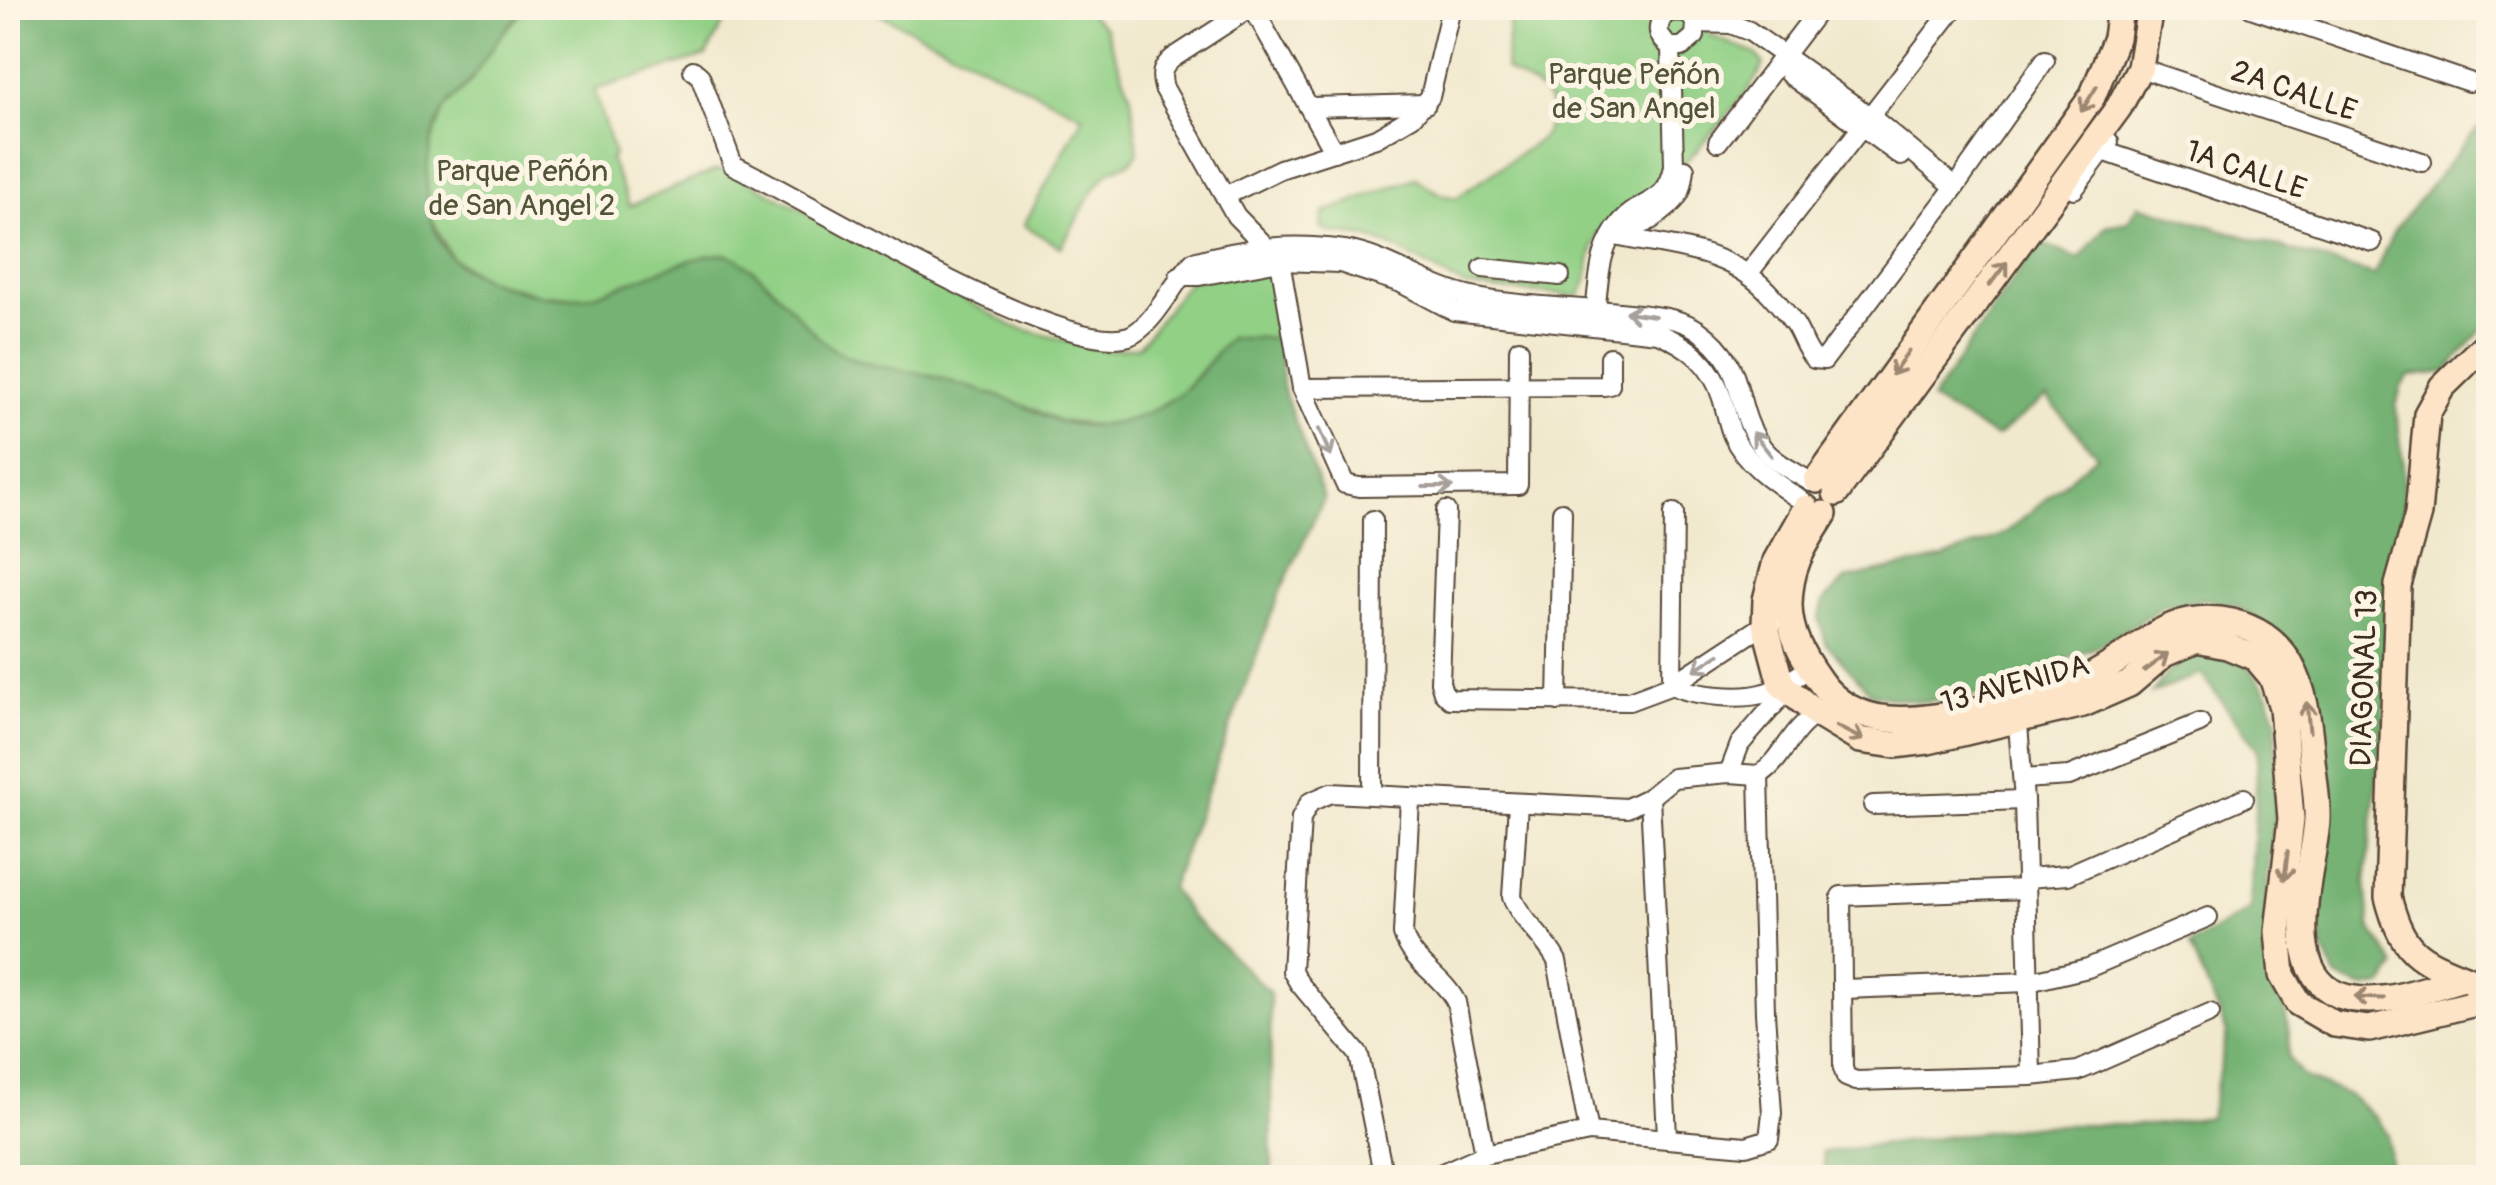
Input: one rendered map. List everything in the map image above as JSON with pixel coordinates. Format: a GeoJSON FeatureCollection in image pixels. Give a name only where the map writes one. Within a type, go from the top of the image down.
{"type":"FeatureCollection","features":[{"type":"Feature","properties":{"kind":"street"},"geometry":{"type":"LineString","coordinates":[[1334,152],[1252,8],[1165,65],[1161,76],[1164,88],[1224,196],[1236,216],[1280,261],[1302,388],[1346,484],[1518,485],[1519,350]]}},
{"type":"Feature","properties":{"kind":"street"},"geometry":{"type":"LineString","coordinates":[[1224,196],[1260,178],[1376,138],[1412,117],[1426,104],[1451,8]]}},
{"type":"Feature","properties":{"kind":"street"},"geometry":{"type":"LineString","coordinates":[[1594,318],[1600,256],[1615,236],[1632,231],[1680,194],[1686,173],[1686,38],[1692,16],[1678,8],[1660,20],[1662,41],[1686,38],[1727,34],[1781,61],[1867,122],[1952,190]]}},
{"type":"Feature","properties":{"kind":"street"},"geometry":{"type":"LineString","coordinates":[[1718,142],[1820,8]]}},
{"type":"Feature","properties":{"kind":"street"},"geometry":{"type":"LineString","coordinates":[[1748,274],[1954,8]]}},
{"type":"Feature","properties":{"kind":"street","name":"13 AVENIDA"},"geometry":{"type":"LineString","coordinates":[[2120,8],[2116,38],[2092,97],[1816,497],[1778,622],[1784,687],[1817,714],[1860,740],[1895,745],[2016,710],[2082,704],[2128,684],[2164,654],[2196,640],[2227,646],[2256,658],[2272,677],[2282,706],[2292,820],[2278,931],[2282,975],[2298,1003],[2334,1024],[2369,1028],[2488,1000]]}},
{"type":"Feature","properties":{"kind":"street"},"geometry":{"type":"LineString","coordinates":[[2033,228],[2056,213],[2140,94],[2149,71],[2153,8]]}},
{"type":"Feature","properties":{"kind":"street","name":"13 AVENIDA"},"geometry":{"type":"LineString","coordinates":[[1816,497],[2033,228],[2119,106],[2140,67],[2153,8]]}},
{"type":"Feature","properties":{"kind":"street"},"geometry":{"type":"LineString","coordinates":[[2251,8],[2469,82]]}},
{"type":"Feature","properties":{"kind":"street"},"geometry":{"type":"LineString","coordinates":[[1615,236],[1696,250],[1727,261],[1770,293],[1814,359],[1824,360],[2046,60]]}},
{"type":"Feature","properties":{"kind":"street"},"geometry":{"type":"LineString","coordinates":[[693,70],[700,76],[734,165],[977,295],[1053,325],[1109,338],[1131,336],[1147,322],[1193,262],[1266,245],[1346,250],[1386,262],[1444,290],[1499,310]]}},
{"type":"Feature","properties":{"kind":"street","name":"2A CALLE"},"geometry":{"type":"LineString","coordinates":[[2149,71],[2422,162]]}},
{"type":"Feature","properties":{"kind":"street"},"geometry":{"type":"LineString","coordinates":[[1310,107],[1426,104]]}},
{"type":"Feature","properties":{"kind":"street","name":"1A CALLE"},"geometry":{"type":"LineString","coordinates":[[2103,151],[2372,242]]}},
{"type":"Feature","properties":{"kind":"street"},"geometry":{"type":"LineString","coordinates":[[1179,276],[1280,261],[1340,262],[1401,284],[1454,310],[1672,319],[1700,331],[1720,348],[1735,372],[1750,429],[1764,450],[1816,497]]}},
{"type":"Feature","properties":{"kind":"street"},"geometry":{"type":"LineString","coordinates":[[1483,268],[1560,276]]}},
{"type":"Feature","properties":{"kind":"street"},"geometry":{"type":"LineString","coordinates":[[1499,310],[1507,270]]}},
{"type":"Feature","properties":{"kind":"street","name":"DIAGONAL 13"},"geometry":{"type":"LineString","coordinates":[[2476,983],[2416,956],[2398,933],[2388,898],[2398,585],[2418,514],[2427,414],[2442,387],[2488,342]]}},
{"type":"Feature","properties":{"kind":"street"},"geometry":{"type":"LineString","coordinates":[[1302,388],[1610,385],[1610,358]]}},
{"type":"Feature","properties":{"kind":"street"},"geometry":{"type":"LineString","coordinates":[[1446,511],[1440,682],[1450,699],[1628,701],[1672,685],[1778,622]]}},
{"type":"Feature","properties":{"kind":"street"},"geometry":{"type":"LineString","coordinates":[[1558,701],[1562,512]]}},
{"type":"Feature","properties":{"kind":"street"},"geometry":{"type":"LineString","coordinates":[[1672,685],[1674,512]]}},
{"type":"Feature","properties":{"kind":"street"},"geometry":{"type":"LineString","coordinates":[[1372,795],[1374,520]]}},
{"type":"Feature","properties":{"kind":"street","name":"13 AVENIDA"},"geometry":{"type":"LineString","coordinates":[[2016,710],[2082,681],[2154,633],[2196,618],[2234,622],[2268,640],[2292,665],[2306,702],[2317,818],[2302,925],[2309,965],[2321,984],[2341,996],[2379,1000],[2476,983]]}},
{"type":"Feature","properties":{"kind":"street","name":"13 AVENIDA"},"geometry":{"type":"LineString","coordinates":[[1778,622],[1796,642],[1828,693],[1853,710],[1887,719],[1974,720]]}},
{"type":"Feature","properties":{"kind":"street"},"geometry":{"type":"LineString","coordinates":[[1729,773],[1740,744],[1784,687],[1810,668]]}},
{"type":"Feature","properties":{"kind":"street"},"geometry":{"type":"LineString","coordinates":[[1672,685],[1698,694],[1766,693],[1784,687]]}},
{"type":"Feature","properties":{"kind":"street"},"geometry":{"type":"LineString","coordinates":[[2016,710],[2024,800],[2031,1076]]}},
{"type":"Feature","properties":{"kind":"street"},"geometry":{"type":"LineString","coordinates":[[1384,1178],[1359,1056],[1292,971],[1301,818],[1310,802],[1331,793],[1627,808],[1650,797],[1673,778],[1759,774],[1772,764],[1799,724],[1817,714]]}},
{"type":"Feature","properties":{"kind":"street"},"geometry":{"type":"LineString","coordinates":[[2023,779],[2068,776],[2200,723]]}},
{"type":"Feature","properties":{"kind":"street"},"geometry":{"type":"LineString","coordinates":[[1431,1178],[1484,1154],[1589,1132],[1746,1146],[1769,1139],[1772,1113],[1765,1014],[1759,774]]}},
{"type":"Feature","properties":{"kind":"street"},"geometry":{"type":"LineString","coordinates":[[1650,797],[1667,1136]]}},
{"type":"Feature","properties":{"kind":"street"},"geometry":{"type":"LineString","coordinates":[[2210,1013],[2078,1071],[1856,1081],[1846,1077],[1843,1068],[1841,896],[2026,883],[2068,876],[2244,798]]}},
{"type":"Feature","properties":{"kind":"street"},"geometry":{"type":"LineString","coordinates":[[1410,799],[1403,934],[1407,947],[1449,988],[1456,1002],[1484,1154]]}},
{"type":"Feature","properties":{"kind":"street"},"geometry":{"type":"LineString","coordinates":[[1873,805],[2024,800]]}},
{"type":"Feature","properties":{"kind":"street"},"geometry":{"type":"LineString","coordinates":[[1518,804],[1512,897],[1516,908],[1548,944],[1557,961],[1589,1132]]}},
{"type":"Feature","properties":{"kind":"street"},"geometry":{"type":"LineString","coordinates":[[1844,989],[2028,982],[2088,968],[2208,917]]}},
{"type":"Feature","properties":{"kind":"green space"},"geometry":{"type":"Polygon","coordinates":[[[8,8],[526,8],[442,113],[430,148],[427,186],[433,224],[451,257],[480,277],[518,290],[553,297],[587,296],[702,257],[729,255],[754,271],[824,342],[851,358],[923,374],[1010,400],[1058,421],[1090,426],[1122,422],[1166,403],[1193,382],[1230,338],[1280,338],[1282,386],[1324,499],[1278,596],[1171,888],[1191,916],[1270,993],[1272,1177],[8,1177],[8,8]]]}},
{"type":"Feature","properties":{"kind":"green space","name":"Parque Peñón de San Angel 2"},"geometry":{"type":"Polygon","coordinates":[[[526,8],[732,8],[706,56],[594,90],[614,155],[610,159],[630,206],[727,169],[1015,327],[1106,351],[1139,346],[1189,281],[1278,264],[1284,334],[1280,338],[1230,338],[1182,392],[1145,415],[1106,426],[1058,421],[969,387],[929,375],[878,368],[849,357],[825,344],[747,266],[682,263],[588,297],[542,295],[487,280],[452,258],[433,221],[426,185],[428,151],[444,109],[471,81],[489,48],[526,8]]]}},
{"type":"Feature","properties":{"kind":"green space"},"geometry":{"type":"Polygon","coordinates":[[[868,8],[1083,8],[1105,28],[1131,96],[1138,151],[1132,160],[1100,182],[1061,247],[1024,225],[1083,116],[868,8]]]}},
{"type":"Feature","properties":{"kind":"green space","name":"Parque Peñón de San Angel"},"geometry":{"type":"Polygon","coordinates":[[[1511,8],[1716,8],[1706,30],[1709,35],[1756,54],[1763,64],[1734,107],[1687,160],[1601,231],[1579,296],[1466,287],[1393,247],[1321,227],[1324,213],[1415,178],[1442,195],[1456,198],[1541,139],[1553,117],[1548,99],[1505,69],[1511,8]]]}},
{"type":"Feature","properties":{"kind":"green space"},"geometry":{"type":"Polygon","coordinates":[[[2488,120],[2488,322],[2446,372],[2409,376],[2401,386],[2396,407],[2403,463],[2404,527],[2366,882],[2370,927],[2396,966],[2383,986],[2364,988],[2336,977],[2322,947],[2317,879],[2320,759],[2272,632],[2236,605],[2203,599],[2163,607],[2099,646],[1978,695],[1918,702],[1872,694],[1826,643],[1819,619],[1824,601],[1846,579],[1944,558],[2006,533],[2097,455],[2046,397],[1996,437],[1931,400],[2039,242],[2079,259],[2106,226],[2128,222],[2139,205],[2374,275],[2394,231],[2471,135],[2488,120]]]}},
{"type":"Feature","properties":{"kind":"green space"},"geometry":{"type":"Polygon","coordinates":[[[2201,647],[2241,657],[2265,688],[2277,719],[2275,820],[2267,882],[2269,938],[2289,1030],[2288,1057],[2303,1077],[2349,1095],[2374,1116],[2388,1135],[2391,1177],[1825,1178],[1823,1152],[2040,1125],[2152,1125],[2210,1117],[2227,1032],[2190,945],[2250,910],[2258,750],[2201,674],[2152,693],[2167,673],[2201,647]]]}}]}
